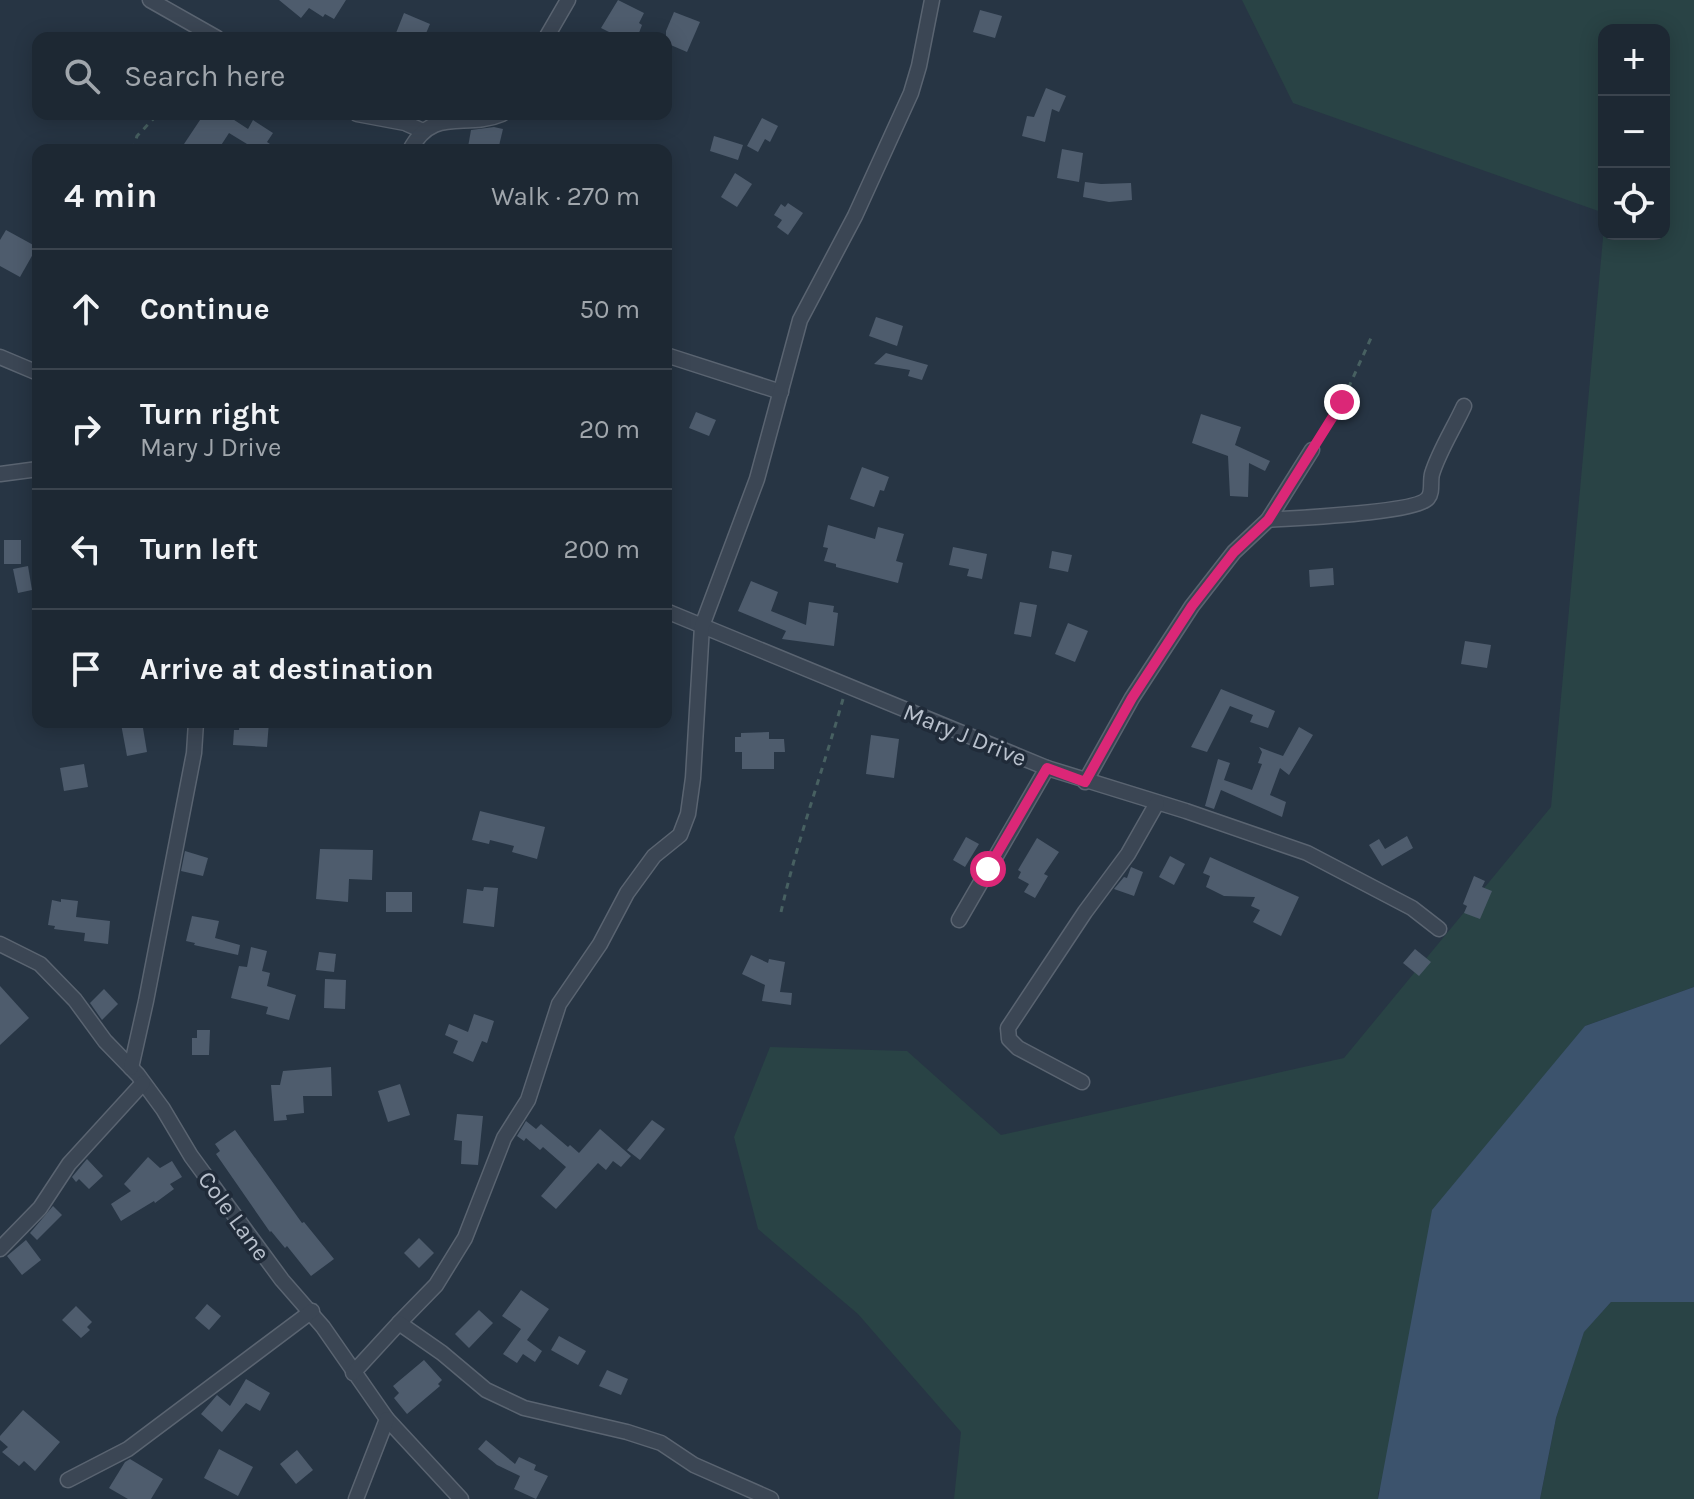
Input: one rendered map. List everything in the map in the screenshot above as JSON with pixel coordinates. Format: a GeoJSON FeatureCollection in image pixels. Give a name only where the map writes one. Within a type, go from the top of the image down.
{"type":"FeatureCollection","features":[{"type":"Feature","properties":{"kind":"street"},"geometry":{"type":"LineString","coordinates":[[150,0],[206,32]]}},
{"type":"Feature","properties":{"kind":"street"},"geometry":{"type":"LineString","coordinates":[[549,32],[568,0]]}},
{"type":"Feature","properties":{"kind":"street"},"geometry":{"type":"LineString","coordinates":[[353,1373],[436,1285],[465,1238],[504,1138],[528,1100],[559,1004],[600,944],[627,893],[654,856],[680,835],[688,814],[693,778],[702,626],[757,479],[800,320],[855,216],[911,93],[932,0]]}},
{"type":"Feature","properties":{"kind":"street"},"geometry":{"type":"LineString","coordinates":[[389,120],[423,131]]}},
{"type":"Feature","properties":{"kind":"street"},"geometry":{"type":"LineString","coordinates":[[414,144],[423,131],[435,123],[470,120]]}},
{"type":"Feature","properties":{"kind":"street"},"geometry":{"type":"LineString","coordinates":[[0,357],[32,370]]}},
{"type":"Feature","properties":{"kind":"street"},"geometry":{"type":"LineString","coordinates":[[672,357],[781,392]]}},
{"type":"Feature","properties":{"kind":"street"},"geometry":{"type":"LineString","coordinates":[[1268,520],[1404,508],[1426,500],[1430,494],[1432,474],[1464,406]]}},
{"type":"Feature","properties":{"kind":"street"},"geometry":{"type":"LineString","coordinates":[[1085,782],[1132,698],[1192,606],[1234,552],[1268,520],[1312,450]]}},
{"type":"Feature","properties":{"kind":"street"},"geometry":{"type":"LineString","coordinates":[[0,474],[32,470]]}},
{"type":"Feature","properties":{"kind":"street","name":"Mary J Drive"},"geometry":{"type":"LineString","coordinates":[[672,614],[1047,768],[1307,853],[1412,908],[1439,929]]}},
{"type":"Feature","properties":{"kind":"street"},"geometry":{"type":"LineString","coordinates":[[131,1068],[194,753],[196,728]]}},
{"type":"Feature","properties":{"kind":"street"},"geometry":{"type":"LineString","coordinates":[[959,920],[1047,768]]}},
{"type":"Feature","properties":{"kind":"street"},"geometry":{"type":"LineString","coordinates":[[1082,1082],[1018,1048],[1009,1039],[1008,1028],[1085,912],[1128,854],[1157,803]]}},
{"type":"Feature","properties":{"kind":"street","name":"Cole Lane"},"geometry":{"type":"LineString","coordinates":[[0,944],[40,964],[75,1000],[105,1041],[143,1083],[191,1156],[282,1280],[312,1311],[387,1419],[461,1499]]}},
{"type":"Feature","properties":{"kind":"street"},"geometry":{"type":"LineString","coordinates":[[0,1249],[40,1208],[69,1164],[143,1083]]}},
{"type":"Feature","properties":{"kind":"street"},"geometry":{"type":"LineString","coordinates":[[68,1480],[128,1449],[312,1311]]}},
{"type":"Feature","properties":{"kind":"street"},"geometry":{"type":"LineString","coordinates":[[399,1323],[442,1353],[486,1390],[524,1408],[661,1443],[694,1465],[771,1499]]}},
{"type":"Feature","properties":{"kind":"street"},"geometry":{"type":"LineString","coordinates":[[356,1499],[387,1419]]}},
{"type":"Feature","properties":{"kind":"path"},"geometry":{"type":"LineString","coordinates":[[135,144],[137,136],[152,120]]}},
{"type":"Feature","properties":{"kind":"path"},"geometry":{"type":"LineString","coordinates":[[1312,450],[1337,411],[1371,338]]}},
{"type":"Feature","properties":{"kind":"path"},"geometry":{"type":"LineString","coordinates":[[781,912],[847,688]]}},
{"type":"Feature","properties":{"kind":"green space"},"geometry":{"type":"Polygon","coordinates":[[[1242,0],[1694,0],[1694,987],[1585,1026],[1378,1493],[1378,1499],[954,1499],[961,1432],[858,1314],[758,1229],[734,1137],[770,1047],[907,1051],[1001,1135],[1344,1058],[1551,807],[1603,240],[1670,240],[1670,24],[1598,24],[1598,211],[1293,103],[1242,0]]]}},
{"type":"Feature","properties":{"kind":"green space"},"geometry":{"type":"Polygon","coordinates":[[[1611,1302],[1694,1302],[1694,1499],[1540,1499],[1556,1418],[1584,1331],[1611,1302]]]}},
{"type":"Feature","properties":{"kind":"water"},"geometry":{"type":"Polygon","coordinates":[[[1694,987],[1694,1302],[1611,1302],[1584,1332],[1556,1418],[1540,1499],[1378,1499],[1432,1210],[1585,1026],[1694,987]]]}},
{"type":"Feature","properties":{"kind":"building"},"geometry":{"type":"Polygon","coordinates":[[[279,0],[346,0],[334,19],[325,14],[323,17],[309,8],[301,18],[279,0]]]}},
{"type":"Feature","properties":{"kind":"building"},"geometry":{"type":"Polygon","coordinates":[[[618,0],[644,13],[639,23],[642,25],[639,32],[609,32],[601,28],[618,0]]]}},
{"type":"Feature","properties":{"kind":"building"},"geometry":{"type":"Polygon","coordinates":[[[980,10],[1002,16],[995,38],[973,32],[980,10]]]}},
{"type":"Feature","properties":{"kind":"building"},"geometry":{"type":"Polygon","coordinates":[[[674,12],[700,22],[687,52],[672,46],[672,32],[666,31],[674,12]]]}},
{"type":"Feature","properties":{"kind":"building"},"geometry":{"type":"Polygon","coordinates":[[[404,13],[430,24],[427,32],[396,32],[404,13]]]}},
{"type":"Feature","properties":{"kind":"building"},"geometry":{"type":"Polygon","coordinates":[[[1046,88],[1066,96],[1059,112],[1052,109],[1045,142],[1022,136],[1027,116],[1034,117],[1046,88]]]}},
{"type":"Feature","properties":{"kind":"building"},"geometry":{"type":"Polygon","coordinates":[[[762,118],[778,126],[770,142],[765,139],[758,152],[747,146],[762,118]]]}},
{"type":"Feature","properties":{"kind":"building"},"geometry":{"type":"Polygon","coordinates":[[[200,120],[234,120],[248,129],[253,120],[273,133],[267,142],[270,144],[247,144],[229,133],[222,144],[184,144],[200,120]]]}},
{"type":"Feature","properties":{"kind":"building"},"geometry":{"type":"Polygon","coordinates":[[[503,129],[499,144],[469,144],[471,130],[503,129]]]}},
{"type":"Feature","properties":{"kind":"building"},"geometry":{"type":"Polygon","coordinates":[[[714,136],[743,145],[738,160],[710,151],[714,136]]]}},
{"type":"Feature","properties":{"kind":"building"},"geometry":{"type":"Polygon","coordinates":[[[1062,149],[1083,153],[1079,182],[1057,178],[1062,149]]]}},
{"type":"Feature","properties":{"kind":"building"},"geometry":{"type":"Polygon","coordinates":[[[735,173],[752,184],[737,207],[721,197],[735,173]]]}},
{"type":"Feature","properties":{"kind":"building"},"geometry":{"type":"Polygon","coordinates":[[[1085,182],[1131,183],[1132,200],[1109,202],[1083,197],[1085,182]]]}},
{"type":"Feature","properties":{"kind":"building"},"geometry":{"type":"Polygon","coordinates":[[[788,203],[803,213],[788,235],[777,227],[782,220],[774,215],[781,204],[785,207],[788,203]]]}},
{"type":"Feature","properties":{"kind":"building"},"geometry":{"type":"Polygon","coordinates":[[[6,230],[32,244],[32,256],[20,277],[0,266],[0,240],[6,230]]]}},
{"type":"Feature","properties":{"kind":"building"},"geometry":{"type":"Polygon","coordinates":[[[876,317],[903,326],[897,346],[869,336],[876,317]]]}},
{"type":"Feature","properties":{"kind":"building"},"geometry":{"type":"Polygon","coordinates":[[[886,353],[928,365],[922,380],[908,376],[910,370],[874,364],[886,353]]]}},
{"type":"Feature","properties":{"kind":"building"},"geometry":{"type":"Polygon","coordinates":[[[696,412],[716,420],[709,436],[689,428],[696,412]]]}},
{"type":"Feature","properties":{"kind":"building"},"geometry":{"type":"Polygon","coordinates":[[[1201,414],[1241,427],[1235,445],[1270,461],[1265,471],[1249,463],[1248,497],[1230,496],[1228,456],[1192,443],[1201,414]]]}},
{"type":"Feature","properties":{"kind":"building"},"geometry":{"type":"Polygon","coordinates":[[[862,467],[889,477],[874,507],[850,499],[862,467]]]}},
{"type":"Feature","properties":{"kind":"building"},"geometry":{"type":"Polygon","coordinates":[[[828,525],[875,539],[878,527],[904,534],[896,561],[903,563],[898,583],[824,561],[828,548],[823,547],[828,525]]]}},
{"type":"Feature","properties":{"kind":"building"},"geometry":{"type":"Polygon","coordinates":[[[4,540],[21,540],[21,564],[4,564],[4,540]]]}},
{"type":"Feature","properties":{"kind":"building"},"geometry":{"type":"Polygon","coordinates":[[[953,547],[987,554],[982,579],[967,576],[969,569],[949,565],[953,547]]]}},
{"type":"Feature","properties":{"kind":"building"},"geometry":{"type":"Polygon","coordinates":[[[1052,551],[1072,555],[1068,572],[1049,568],[1052,551]]]}},
{"type":"Feature","properties":{"kind":"building"},"geometry":{"type":"Polygon","coordinates":[[[28,566],[32,590],[18,593],[13,569],[28,566]]]}},
{"type":"Feature","properties":{"kind":"building"},"geometry":{"type":"Polygon","coordinates":[[[1333,568],[1334,585],[1310,587],[1309,570],[1333,568]]]}},
{"type":"Feature","properties":{"kind":"building"},"geometry":{"type":"Polygon","coordinates":[[[751,581],[778,592],[771,611],[806,625],[809,602],[834,606],[833,612],[838,613],[834,646],[782,639],[786,631],[738,611],[751,581]]]}},
{"type":"Feature","properties":{"kind":"building"},"geometry":{"type":"Polygon","coordinates":[[[1020,602],[1037,605],[1031,637],[1014,634],[1020,602]]]}},
{"type":"Feature","properties":{"kind":"building"},"geometry":{"type":"Polygon","coordinates":[[[1068,623],[1088,631],[1075,662],[1055,654],[1068,623]]]}},
{"type":"Feature","properties":{"kind":"building"},"geometry":{"type":"Polygon","coordinates":[[[1465,641],[1491,645],[1487,668],[1461,664],[1465,641]]]}},
{"type":"Feature","properties":{"kind":"building"},"geometry":{"type":"Polygon","coordinates":[[[1221,689],[1275,711],[1268,728],[1250,722],[1253,715],[1230,706],[1207,752],[1191,747],[1221,689]]]}},
{"type":"Feature","properties":{"kind":"building"},"geometry":{"type":"Polygon","coordinates":[[[1299,727],[1313,735],[1289,775],[1280,768],[1270,795],[1286,802],[1282,817],[1221,790],[1214,809],[1205,806],[1218,759],[1230,763],[1224,780],[1252,790],[1262,764],[1258,763],[1262,752],[1259,747],[1283,756],[1299,727]]]}},
{"type":"Feature","properties":{"kind":"building"},"geometry":{"type":"Polygon","coordinates":[[[122,728],[143,728],[147,752],[127,756],[122,728]]]}},
{"type":"Feature","properties":{"kind":"building"},"geometry":{"type":"Polygon","coordinates":[[[269,728],[267,747],[233,745],[234,730],[269,728]]]}},
{"type":"Feature","properties":{"kind":"building"},"geometry":{"type":"Polygon","coordinates":[[[769,732],[769,739],[784,739],[785,752],[774,752],[774,769],[742,769],[742,752],[735,752],[735,737],[741,737],[741,733],[769,732]]]}},
{"type":"Feature","properties":{"kind":"building"},"geometry":{"type":"Polygon","coordinates":[[[871,735],[899,739],[894,778],[866,774],[871,735]]]}},
{"type":"Feature","properties":{"kind":"building"},"geometry":{"type":"Polygon","coordinates":[[[84,764],[88,787],[64,791],[60,768],[84,764]]]}},
{"type":"Feature","properties":{"kind":"building"},"geometry":{"type":"Polygon","coordinates":[[[480,811],[545,827],[537,859],[512,852],[514,846],[490,840],[489,844],[472,840],[480,811]]]}},
{"type":"Feature","properties":{"kind":"building"},"geometry":{"type":"Polygon","coordinates":[[[1407,836],[1413,848],[1382,866],[1369,845],[1379,839],[1385,849],[1407,836]]]}},
{"type":"Feature","properties":{"kind":"building"},"geometry":{"type":"Polygon","coordinates":[[[966,837],[979,844],[965,867],[953,860],[966,837]]]}},
{"type":"Feature","properties":{"kind":"building"},"geometry":{"type":"Polygon","coordinates":[[[1037,838],[1059,852],[1044,874],[1048,876],[1035,898],[1024,892],[1029,884],[1018,878],[1021,872],[1018,870],[1037,838]]]}},
{"type":"Feature","properties":{"kind":"building"},"geometry":{"type":"Polygon","coordinates":[[[320,849],[373,850],[372,880],[349,879],[348,902],[316,899],[320,849]]]}},
{"type":"Feature","properties":{"kind":"building"},"geometry":{"type":"Polygon","coordinates":[[[185,851],[208,858],[203,876],[181,871],[185,851]]]}},
{"type":"Feature","properties":{"kind":"building"},"geometry":{"type":"Polygon","coordinates":[[[1170,856],[1185,864],[1174,885],[1159,877],[1170,856]]]}},
{"type":"Feature","properties":{"kind":"building"},"geometry":{"type":"Polygon","coordinates":[[[1210,857],[1299,897],[1281,936],[1253,922],[1260,910],[1251,906],[1255,897],[1224,896],[1206,887],[1210,876],[1203,873],[1210,857]]]}},
{"type":"Feature","properties":{"kind":"building"},"geometry":{"type":"Polygon","coordinates":[[[1131,867],[1143,872],[1134,896],[1114,889],[1124,877],[1127,878],[1131,867]]]}},
{"type":"Feature","properties":{"kind":"building"},"geometry":{"type":"Polygon","coordinates":[[[1474,876],[1485,881],[1482,887],[1492,891],[1480,919],[1464,913],[1467,906],[1463,904],[1474,876]]]}},
{"type":"Feature","properties":{"kind":"building"},"geometry":{"type":"Polygon","coordinates":[[[484,887],[498,888],[494,927],[463,923],[467,889],[483,891],[484,887]]]}},
{"type":"Feature","properties":{"kind":"building"},"geometry":{"type":"Polygon","coordinates":[[[386,892],[412,892],[412,912],[386,912],[386,892]]]}},
{"type":"Feature","properties":{"kind":"building"},"geometry":{"type":"Polygon","coordinates":[[[61,899],[78,901],[76,917],[110,921],[108,944],[84,941],[85,933],[54,929],[55,926],[48,925],[52,900],[61,902],[61,899]]]}},
{"type":"Feature","properties":{"kind":"building"},"geometry":{"type":"Polygon","coordinates":[[[192,916],[219,921],[215,938],[240,945],[238,955],[186,941],[192,916]]]}},
{"type":"Feature","properties":{"kind":"building"},"geometry":{"type":"Polygon","coordinates":[[[251,947],[267,951],[262,971],[270,973],[267,986],[296,995],[289,1020],[266,1014],[268,1007],[231,998],[239,966],[247,967],[251,947]]]}},
{"type":"Feature","properties":{"kind":"building"},"geometry":{"type":"Polygon","coordinates":[[[1415,949],[1431,962],[1419,976],[1403,963],[1415,949]]]}},
{"type":"Feature","properties":{"kind":"building"},"geometry":{"type":"Polygon","coordinates":[[[319,952],[336,954],[334,972],[316,970],[319,952]]]}},
{"type":"Feature","properties":{"kind":"building"},"geometry":{"type":"Polygon","coordinates":[[[751,955],[768,963],[769,959],[785,962],[780,992],[792,993],[791,1005],[762,1001],[765,985],[742,974],[751,955]]]}},
{"type":"Feature","properties":{"kind":"building"},"geometry":{"type":"Polygon","coordinates":[[[325,979],[346,980],[345,1009],[324,1008],[325,979]]]}},
{"type":"Feature","properties":{"kind":"building"},"geometry":{"type":"Polygon","coordinates":[[[0,986],[29,1018],[0,1045],[0,986]]]}},
{"type":"Feature","properties":{"kind":"building"},"geometry":{"type":"Polygon","coordinates":[[[104,989],[118,1004],[102,1020],[90,1003],[104,989]]]}},
{"type":"Feature","properties":{"kind":"building"},"geometry":{"type":"Polygon","coordinates":[[[474,1014],[494,1021],[487,1043],[482,1041],[473,1062],[453,1053],[458,1041],[445,1035],[449,1024],[468,1032],[474,1014]]]}},
{"type":"Feature","properties":{"kind":"building"},"geometry":{"type":"Polygon","coordinates":[[[197,1030],[210,1030],[209,1055],[192,1055],[192,1038],[197,1038],[197,1030]]]}},
{"type":"Feature","properties":{"kind":"building"},"geometry":{"type":"Polygon","coordinates":[[[331,1067],[332,1096],[303,1096],[304,1113],[286,1115],[287,1120],[274,1121],[271,1085],[280,1085],[283,1071],[331,1067]]]}},
{"type":"Feature","properties":{"kind":"building"},"geometry":{"type":"Polygon","coordinates":[[[400,1084],[410,1115],[388,1122],[378,1091],[400,1084]]]}},
{"type":"Feature","properties":{"kind":"building"},"geometry":{"type":"Polygon","coordinates":[[[457,1114],[483,1116],[478,1165],[461,1164],[462,1141],[454,1140],[457,1114]]]}},
{"type":"Feature","properties":{"kind":"building"},"geometry":{"type":"Polygon","coordinates":[[[652,1120],[665,1129],[640,1160],[627,1150],[652,1120]]]}},
{"type":"Feature","properties":{"kind":"building"},"geometry":{"type":"Polygon","coordinates":[[[526,1121],[536,1129],[541,1124],[579,1153],[600,1129],[631,1156],[621,1167],[613,1161],[606,1170],[598,1163],[556,1209],[541,1196],[566,1167],[543,1147],[540,1150],[526,1138],[524,1141],[517,1136],[526,1121]]]}},
{"type":"Feature","properties":{"kind":"building"},"geometry":{"type":"Polygon","coordinates":[[[235,1130],[302,1223],[334,1259],[311,1276],[287,1246],[285,1248],[270,1232],[216,1154],[220,1151],[215,1144],[235,1130]]]}},
{"type":"Feature","properties":{"kind":"building"},"geometry":{"type":"Polygon","coordinates":[[[148,1157],[160,1168],[172,1161],[182,1177],[170,1184],[174,1189],[155,1203],[121,1221],[111,1204],[131,1191],[124,1184],[148,1157]]]}},
{"type":"Feature","properties":{"kind":"building"},"geometry":{"type":"Polygon","coordinates":[[[87,1159],[103,1176],[89,1189],[79,1179],[76,1182],[72,1177],[87,1159]]]}},
{"type":"Feature","properties":{"kind":"building"},"geometry":{"type":"Polygon","coordinates":[[[53,1206],[62,1215],[37,1240],[30,1233],[53,1206]]]}},
{"type":"Feature","properties":{"kind":"building"},"geometry":{"type":"Polygon","coordinates":[[[419,1238],[434,1253],[419,1268],[404,1253],[419,1238]]]}},
{"type":"Feature","properties":{"kind":"building"},"geometry":{"type":"Polygon","coordinates":[[[26,1240],[41,1260],[22,1275],[7,1256],[26,1240]]]}},
{"type":"Feature","properties":{"kind":"building"},"geometry":{"type":"Polygon","coordinates":[[[521,1290],[549,1309],[527,1340],[542,1351],[535,1362],[523,1354],[517,1363],[503,1354],[521,1329],[502,1316],[521,1290]]]}},
{"type":"Feature","properties":{"kind":"building"},"geometry":{"type":"Polygon","coordinates":[[[207,1304],[221,1316],[209,1330],[195,1318],[207,1304]]]}},
{"type":"Feature","properties":{"kind":"building"},"geometry":{"type":"Polygon","coordinates":[[[76,1306],[92,1322],[87,1327],[90,1330],[81,1338],[62,1320],[76,1306]]]}},
{"type":"Feature","properties":{"kind":"building"},"geometry":{"type":"Polygon","coordinates":[[[479,1310],[493,1323],[469,1348],[455,1334],[479,1310]]]}},
{"type":"Feature","properties":{"kind":"building"},"geometry":{"type":"Polygon","coordinates":[[[559,1336],[586,1351],[578,1365],[551,1350],[559,1336]]]}},
{"type":"Feature","properties":{"kind":"building"},"geometry":{"type":"Polygon","coordinates":[[[424,1360],[442,1380],[438,1384],[440,1386],[407,1414],[394,1398],[399,1393],[393,1386],[424,1360]]]}},
{"type":"Feature","properties":{"kind":"building"},"geometry":{"type":"Polygon","coordinates":[[[607,1370],[628,1379],[621,1395],[599,1386],[607,1370]]]}},
{"type":"Feature","properties":{"kind":"building"},"geometry":{"type":"Polygon","coordinates":[[[246,1379],[270,1393],[260,1411],[246,1403],[222,1432],[201,1414],[217,1395],[230,1406],[246,1379]]]}},
{"type":"Feature","properties":{"kind":"building"},"geometry":{"type":"Polygon","coordinates":[[[23,1410],[60,1442],[35,1471],[24,1461],[19,1466],[2,1452],[8,1447],[0,1436],[23,1410]]]}},
{"type":"Feature","properties":{"kind":"building"},"geometry":{"type":"Polygon","coordinates":[[[486,1440],[515,1464],[519,1457],[536,1465],[534,1470],[548,1476],[536,1499],[514,1489],[520,1476],[497,1465],[478,1449],[486,1440]]]}},
{"type":"Feature","properties":{"kind":"building"},"geometry":{"type":"Polygon","coordinates":[[[219,1449],[253,1467],[238,1496],[204,1478],[219,1449]]]}},
{"type":"Feature","properties":{"kind":"building"},"geometry":{"type":"Polygon","coordinates":[[[297,1450],[313,1470],[296,1484],[280,1464],[297,1450]]]}},
{"type":"Feature","properties":{"kind":"building"},"geometry":{"type":"Polygon","coordinates":[[[130,1459],[163,1479],[151,1499],[128,1499],[109,1488],[130,1459]]]}},
{"type":"Feature","properties":{"kind":"route"},"geometry":{"type":"LineString","coordinates":[[988,869],[1047,768],[1085,782],[1132,698],[1192,606],[1234,552],[1268,520],[1342,402]]}}]}
